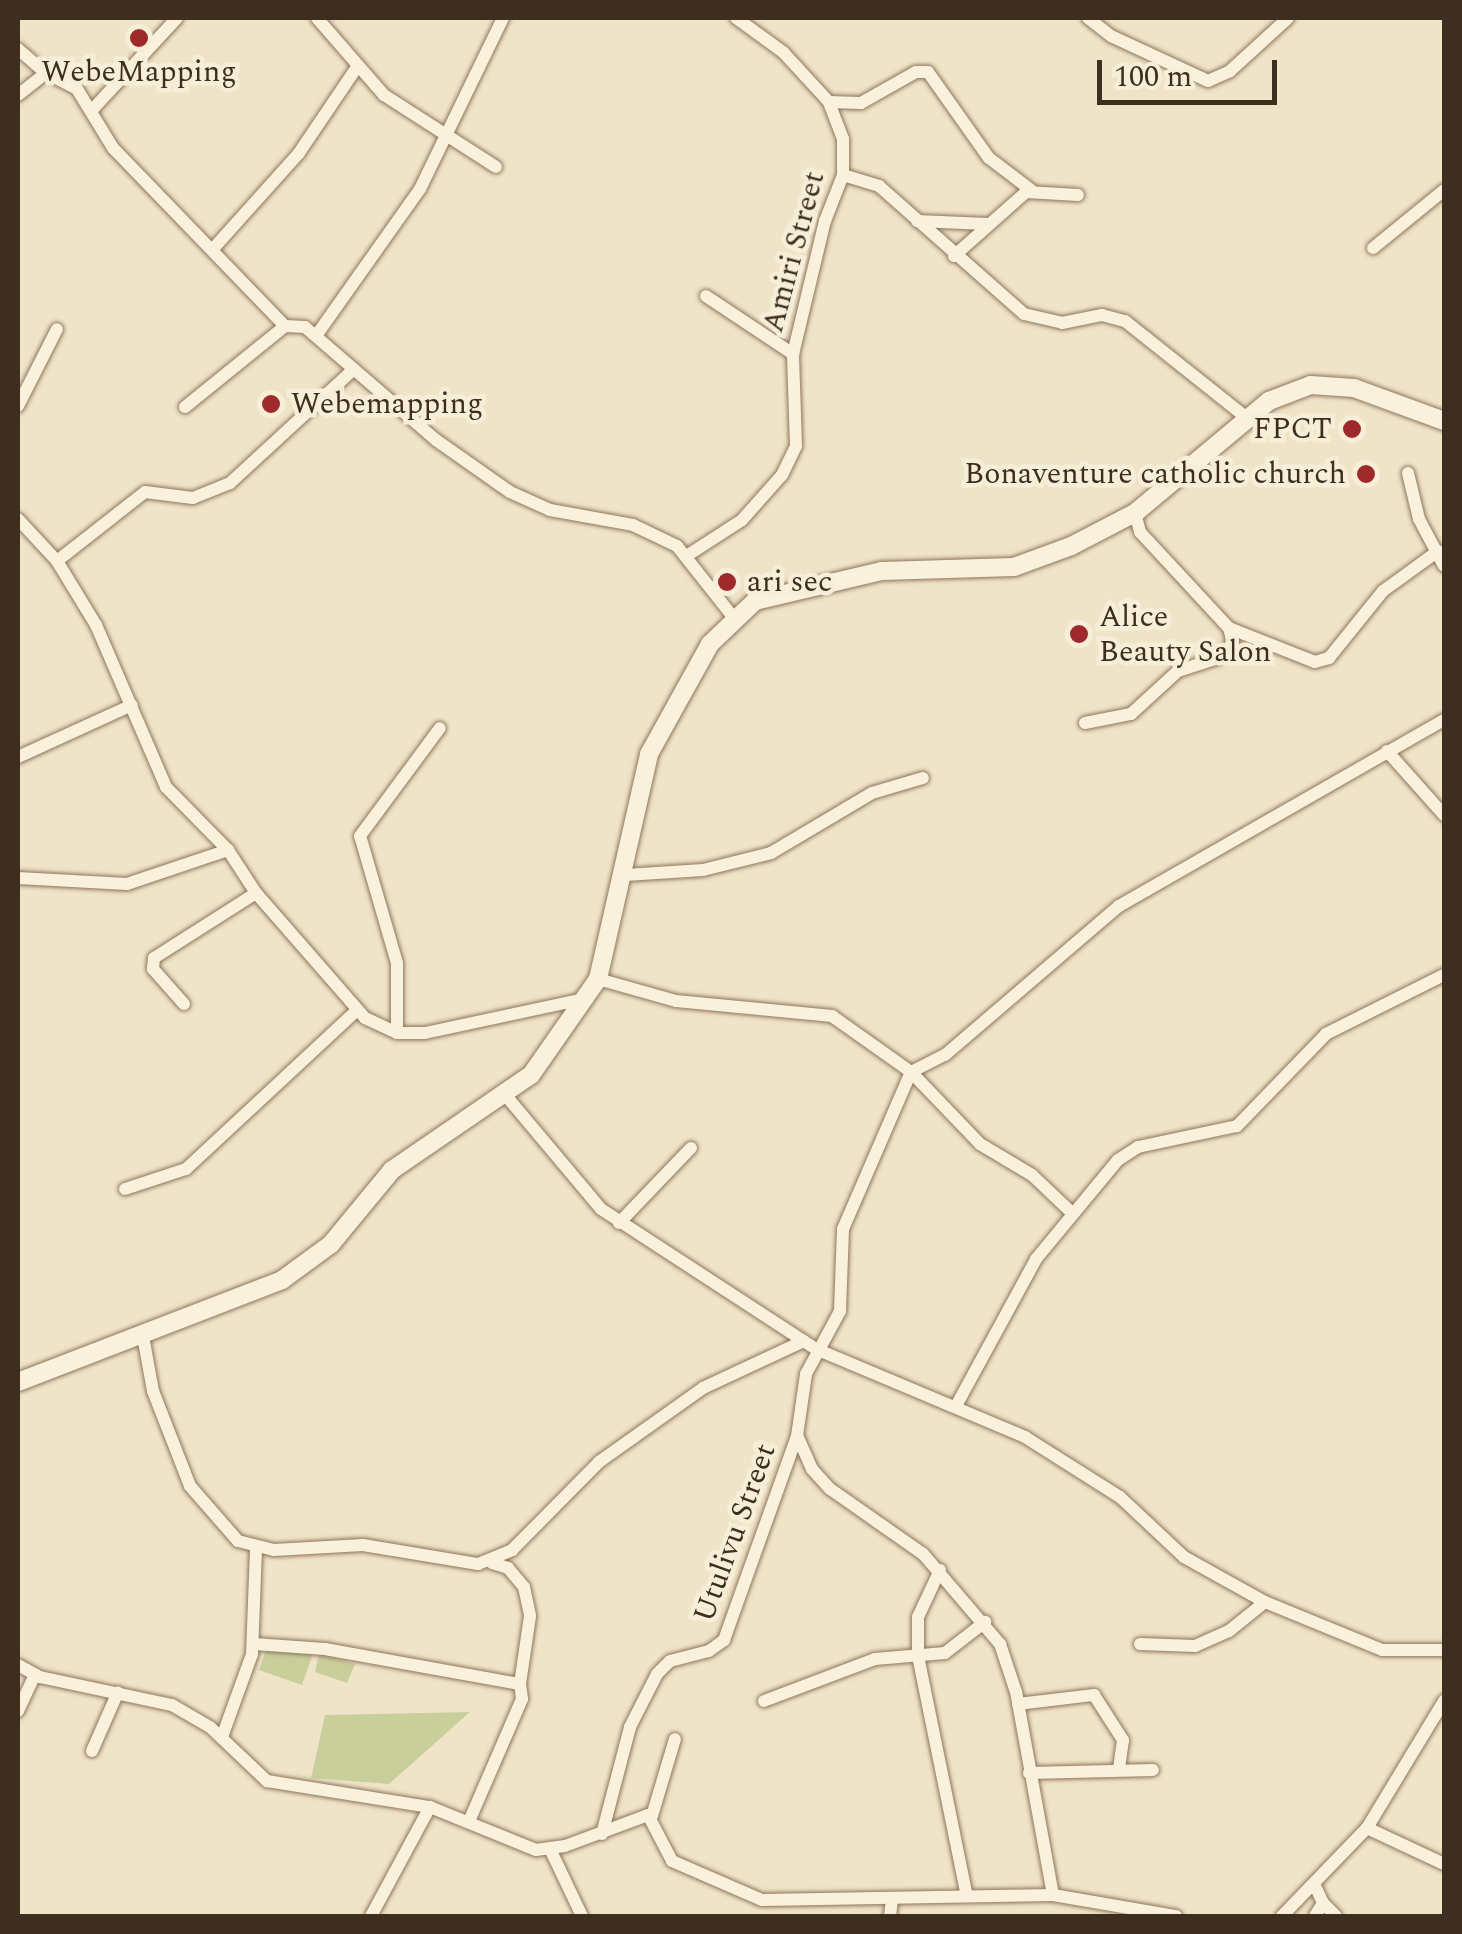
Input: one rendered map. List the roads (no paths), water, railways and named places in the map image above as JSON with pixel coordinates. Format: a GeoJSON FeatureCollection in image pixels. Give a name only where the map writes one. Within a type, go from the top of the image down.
{"type":"FeatureCollection","features":[{"type":"Feature","properties":{"kind":"street"},"geometry":{"type":"LineString","coordinates":[[93,109],[178,18]]}},
{"type":"Feature","properties":{"kind":"street"},"geometry":{"type":"LineString","coordinates":[[317,18],[384,95],[496,167]]}},
{"type":"Feature","properties":{"kind":"street"},"geometry":{"type":"LineString","coordinates":[[318,334],[414,198],[503,18]]}},
{"type":"Feature","properties":{"kind":"street","name":"Amiri Street"},"geometry":{"type":"LineString","coordinates":[[688,555],[742,520],[788,464],[798,433],[794,354],[825,221],[843,175],[843,139],[829,102],[783,52],[736,18]]}},
{"type":"Feature","properties":{"kind":"street"},"geometry":{"type":"LineString","coordinates":[[1088,18],[1111,36],[1208,82],[1230,70],[1288,18]]}},
{"type":"Feature","properties":{"kind":"street"},"geometry":{"type":"LineString","coordinates":[[18,49],[46,73],[66,80],[93,109],[113,148],[284,326],[318,334],[353,370],[510,492],[550,510],[633,525],[688,555],[733,617]]}},
{"type":"Feature","properties":{"kind":"street"},"geometry":{"type":"LineString","coordinates":[[212,250],[299,153],[357,66]]}},
{"type":"Feature","properties":{"kind":"street"},"geometry":{"type":"LineString","coordinates":[[829,102],[861,103],[916,72],[928,72],[990,158],[1031,190],[1078,195]]}},
{"type":"Feature","properties":{"kind":"street"},"geometry":{"type":"LineString","coordinates":[[18,95],[46,73]]}},
{"type":"Feature","properties":{"kind":"street"},"geometry":{"type":"LineString","coordinates":[[843,175],[879,186],[954,256],[1034,318],[1062,323],[1111,315],[1124,321],[1248,419]]}},
{"type":"Feature","properties":{"kind":"street"},"geometry":{"type":"LineString","coordinates":[[954,256],[1031,190]]}},
{"type":"Feature","properties":{"kind":"street"},"geometry":{"type":"LineString","coordinates":[[1374,248],[1444,190]]}},
{"type":"Feature","properties":{"kind":"street"},"geometry":{"type":"LineString","coordinates":[[918,221],[988,224]]}},
{"type":"Feature","properties":{"kind":"street"},"geometry":{"type":"LineString","coordinates":[[706,296],[794,354]]}},
{"type":"Feature","properties":{"kind":"street"},"geometry":{"type":"LineString","coordinates":[[185,407],[284,326]]}},
{"type":"Feature","properties":{"kind":"street"},"geometry":{"type":"LineString","coordinates":[[18,406],[57,329]]}},
{"type":"Feature","properties":{"kind":"street"},"geometry":{"type":"LineString","coordinates":[[56,561],[145,492],[194,498],[230,482],[353,370]]}},
{"type":"Feature","properties":{"kind":"street"},"geometry":{"type":"LineString","coordinates":[[18,1382],[143,1336],[307,1265],[392,1170],[507,1097],[552,1051],[598,979],[626,875],[648,754],[710,644],[733,617],[755,602],[832,578],[1014,567],[1134,514],[1287,391],[1332,384],[1444,421]]}},
{"type":"Feature","properties":{"kind":"street"},"geometry":{"type":"LineString","coordinates":[[1408,474],[1419,518],[1444,566]]}},
{"type":"Feature","properties":{"kind":"street"},"geometry":{"type":"LineString","coordinates":[[1134,514],[1140,532],[1229,628],[1322,661],[1374,599],[1438,551]]}},
{"type":"Feature","properties":{"kind":"street"},"geometry":{"type":"LineString","coordinates":[[18,519],[56,561],[132,705],[166,787],[228,850],[256,893],[357,1010],[397,1034],[588,998]]}},
{"type":"Feature","properties":{"kind":"street"},"geometry":{"type":"LineString","coordinates":[[1085,723],[1131,714],[1178,671],[1218,658],[1233,644],[1229,628]]}},
{"type":"Feature","properties":{"kind":"street"},"geometry":{"type":"LineString","coordinates":[[18,758],[132,705]]}},
{"type":"Feature","properties":{"kind":"street"},"geometry":{"type":"LineString","coordinates":[[911,1072],[945,1055],[1119,906],[1444,720]]}},
{"type":"Feature","properties":{"kind":"street"},"geometry":{"type":"LineString","coordinates":[[397,1034],[397,963],[360,836],[440,728]]}},
{"type":"Feature","properties":{"kind":"street"},"geometry":{"type":"LineString","coordinates":[[1387,751],[1444,815]]}},
{"type":"Feature","properties":{"kind":"street"},"geometry":{"type":"LineString","coordinates":[[626,875],[702,870],[771,854],[872,793],[922,778]]}},
{"type":"Feature","properties":{"kind":"street"},"geometry":{"type":"LineString","coordinates":[[18,878],[127,884],[228,850]]}},
{"type":"Feature","properties":{"kind":"street"},"geometry":{"type":"LineString","coordinates":[[184,1004],[153,969],[154,958],[256,893]]}},
{"type":"Feature","properties":{"kind":"street"},"geometry":{"type":"LineString","coordinates":[[956,1406],[1036,1259],[1128,1151],[1237,1126],[1326,1034],[1444,975]]}},
{"type":"Feature","properties":{"kind":"street"},"geometry":{"type":"LineString","coordinates":[[598,979],[676,1001],[819,1011],[847,1024],[911,1072],[980,1144],[1032,1175],[1072,1213]]}},
{"type":"Feature","properties":{"kind":"street"},"geometry":{"type":"LineString","coordinates":[[125,1189],[186,1169],[357,1010]]}},
{"type":"Feature","properties":{"kind":"street","name":"Utulivu Street"},"geometry":{"type":"LineString","coordinates":[[602,1834],[630,1728],[657,1674],[670,1661],[710,1652],[724,1640],[797,1436],[798,1404],[810,1345],[840,1311],[842,1230],[911,1072]]}},
{"type":"Feature","properties":{"kind":"street"},"geometry":{"type":"LineString","coordinates":[[507,1097],[561,1168],[619,1223],[810,1345],[894,1387],[956,1406],[1057,1457],[1120,1497],[1184,1557],[1265,1602],[1382,1650],[1444,1650]]}},
{"type":"Feature","properties":{"kind":"street"},"geometry":{"type":"LineString","coordinates":[[619,1223],[692,1148]]}},
{"type":"Feature","properties":{"kind":"street"},"geometry":{"type":"LineString","coordinates":[[143,1336],[153,1391],[190,1486],[217,1523],[256,1549],[348,1544],[492,1563],[508,1568],[524,1587],[530,1616],[520,1684],[522,1699],[470,1820]]}},
{"type":"Feature","properties":{"kind":"street"},"geometry":{"type":"LineString","coordinates":[[492,1563],[624,1444],[703,1388],[810,1345]]}},
{"type":"Feature","properties":{"kind":"street"},"geometry":{"type":"LineString","coordinates":[[797,1436],[812,1469],[830,1489],[940,1570],[985,1622],[1009,1662],[1053,1895]]}},
{"type":"Feature","properties":{"kind":"street"},"geometry":{"type":"LineString","coordinates":[[222,1738],[254,1644],[256,1549]]}},
{"type":"Feature","properties":{"kind":"street"},"geometry":{"type":"LineString","coordinates":[[940,1570],[918,1616],[918,1656],[967,1896]]}},
{"type":"Feature","properties":{"kind":"street"},"geometry":{"type":"LineString","coordinates":[[1140,1644],[1196,1646],[1229,1631],[1265,1602]]}},
{"type":"Feature","properties":{"kind":"street"},"geometry":{"type":"LineString","coordinates":[[764,1701],[875,1659],[956,1648],[985,1622]]}},
{"type":"Feature","properties":{"kind":"street"},"geometry":{"type":"LineString","coordinates":[[254,1644],[324,1649],[520,1684]]}},
{"type":"Feature","properties":{"kind":"street"},"geometry":{"type":"LineString","coordinates":[[18,1665],[35,1675],[172,1705],[222,1738],[267,1781],[430,1807],[470,1820],[524,1846],[551,1851],[652,1816]]}},
{"type":"Feature","properties":{"kind":"street"},"geometry":{"type":"LineString","coordinates":[[18,1711],[35,1675]]}},
{"type":"Feature","properties":{"kind":"street"},"geometry":{"type":"LineString","coordinates":[[92,1751],[118,1692]]}},
{"type":"Feature","properties":{"kind":"street"},"geometry":{"type":"LineString","coordinates":[[1018,1704],[1094,1696],[1123,1740],[1119,1770]]}},
{"type":"Feature","properties":{"kind":"street"},"geometry":{"type":"LineString","coordinates":[[1282,1916],[1367,1828],[1444,1702]]}},
{"type":"Feature","properties":{"kind":"street"},"geometry":{"type":"LineString","coordinates":[[675,1739],[652,1816],[672,1861],[745,1896],[892,1900],[1053,1895],[1176,1916]]}},
{"type":"Feature","properties":{"kind":"street"},"geometry":{"type":"LineString","coordinates":[[1029,1773],[1153,1770]]}},
{"type":"Feature","properties":{"kind":"street"},"geometry":{"type":"LineString","coordinates":[[371,1916],[430,1807]]}},
{"type":"Feature","properties":{"kind":"street"},"geometry":{"type":"LineString","coordinates":[[1367,1828],[1444,1864]]}},
{"type":"Feature","properties":{"kind":"street"},"geometry":{"type":"LineString","coordinates":[[551,1851],[582,1916]]}},
{"type":"Feature","properties":{"kind":"street"},"geometry":{"type":"LineString","coordinates":[[1315,1886],[1336,1916]]}},
{"type":"Feature","properties":{"kind":"street"},"geometry":{"type":"LineString","coordinates":[[890,1916],[892,1900]]}},
{"type":"Feature","properties":{"kind":"street"},"geometry":{"type":"LineString","coordinates":[[1315,1916],[1324,1903]]}},
{"type":"Feature","properties":{"kind":"place","name":"WebeMapping"},"geometry":{"type":"Point","coordinates":[139,38]}},
{"type":"Feature","properties":{"kind":"place","name":"Webemapping"},"geometry":{"type":"Point","coordinates":[271,404]}},
{"type":"Feature","properties":{"kind":"place","name":"FPCT"},"geometry":{"type":"Point","coordinates":[1352,429]}},
{"type":"Feature","properties":{"kind":"place","name":"Bonaventure catholic church"},"geometry":{"type":"Point","coordinates":[1366,474]}},
{"type":"Feature","properties":{"kind":"place","name":"ari sec"},"geometry":{"type":"Point","coordinates":[727,582]}},
{"type":"Feature","properties":{"kind":"place","name":"Alice Beauty Salon"},"geometry":{"type":"Point","coordinates":[1079,634]}}]}
